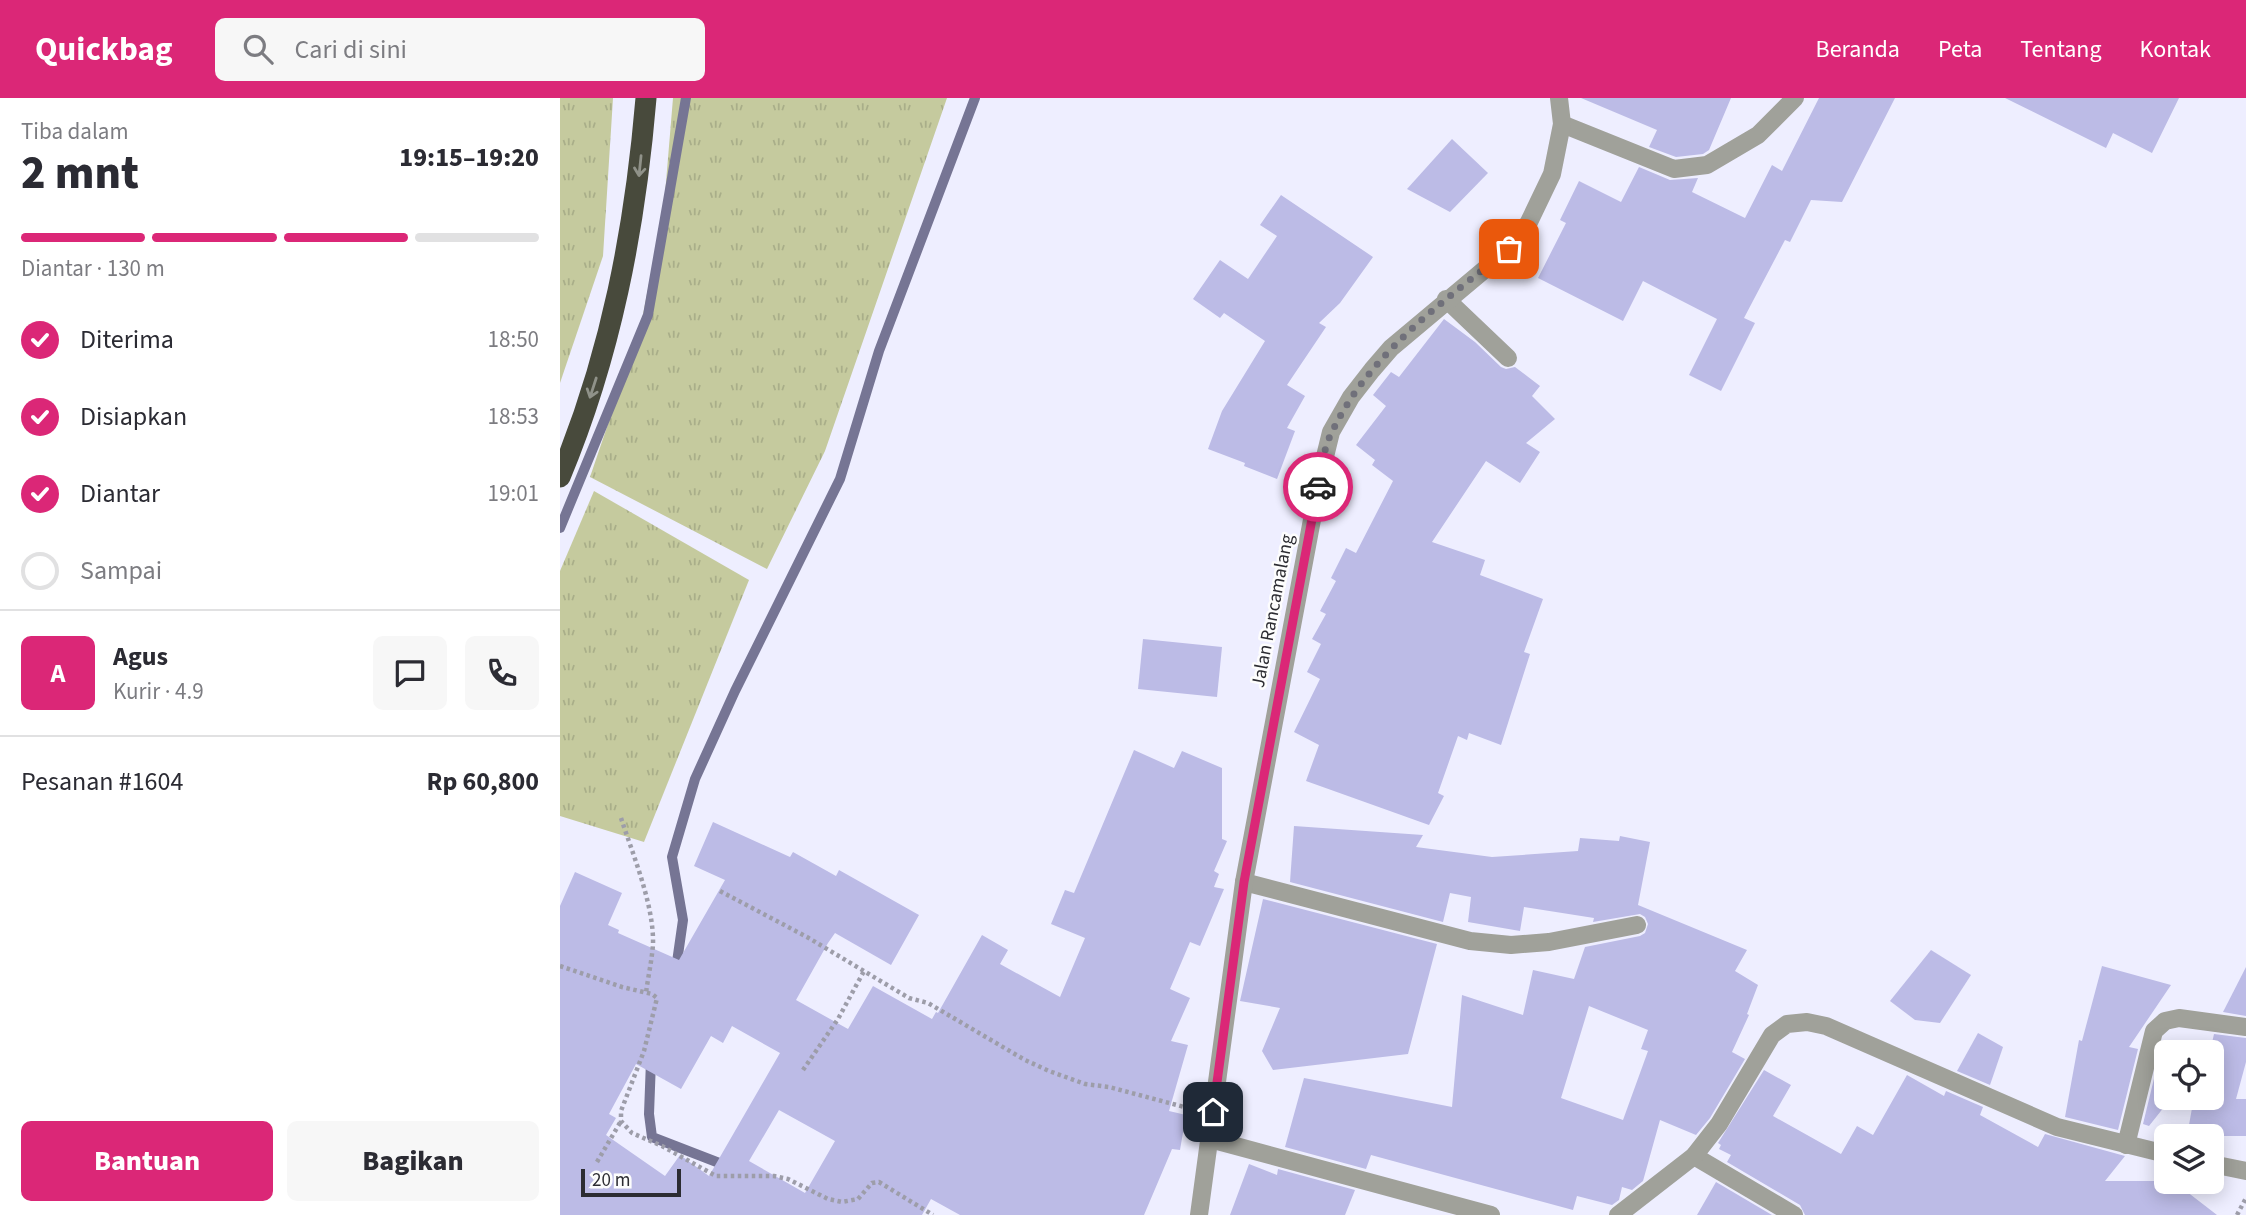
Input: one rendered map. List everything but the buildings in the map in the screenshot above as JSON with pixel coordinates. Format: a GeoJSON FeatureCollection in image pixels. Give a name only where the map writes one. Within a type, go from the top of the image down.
{"type":"FeatureCollection","features":[{"type":"Feature","properties":{"kind":"highway"},"geometry":{"type":"LineString","coordinates":[[560,477],[596,382],[622,278],[634,211],[646,98]]}},
{"type":"Feature","properties":{"kind":"street","name":"Jalan Rancamalang"},"geometry":{"type":"LineString","coordinates":[[1199,1215],[1244,882],[1320,477],[1331,432],[1351,397],[1391,348],[1446,299],[1509,249],[1529,222],[1552,174],[1562,124],[1559,98]]}},
{"type":"Feature","properties":{"kind":"street"},"geometry":{"type":"LineString","coordinates":[[1562,124],[1674,169],[1707,165],[1748,141],[1758,135],[1795,98]]}},
{"type":"Feature","properties":{"kind":"street"},"geometry":{"type":"LineString","coordinates":[[1446,299],[1508,358]]}},
{"type":"Feature","properties":{"kind":"street"},"geometry":{"type":"LineString","coordinates":[[1244,882],[1470,941],[1511,945],[1549,942],[1637,925]]}},
{"type":"Feature","properties":{"kind":"street"},"geometry":{"type":"LineString","coordinates":[[2126,1145],[2154,1031],[2165,1021],[2179,1018],[2246,1027]]}},
{"type":"Feature","properties":{"kind":"street"},"geometry":{"type":"LineString","coordinates":[[1618,1215],[1695,1156],[1719,1124],[1772,1035],[1787,1024],[1807,1022],[1826,1026],[2057,1127],[2154,1151]]}},
{"type":"Feature","properties":{"kind":"street"},"geometry":{"type":"LineString","coordinates":[[1210,1139],[1492,1215]]}},
{"type":"Feature","properties":{"kind":"street"},"geometry":{"type":"LineString","coordinates":[[1695,1156],[1794,1215]]}},
{"type":"Feature","properties":{"kind":"street"},"geometry":{"type":"LineString","coordinates":[[2224,1166],[2246,1171]]}},
{"type":"Feature","properties":{"kind":"path"},"geometry":{"type":"LineString","coordinates":[[621,818],[641,876],[651,924],[653,944],[646,993]]}},
{"type":"Feature","properties":{"kind":"path"},"geometry":{"type":"LineString","coordinates":[[720,891],[807,937],[909,998],[928,1003],[1025,1060],[1049,1071],[1085,1084],[1109,1087],[1172,1105],[1213,1112]]}},
{"type":"Feature","properties":{"kind":"path"},"geometry":{"type":"LineString","coordinates":[[560,966],[657,998],[644,1051],[625,1096],[621,1121],[597,1162]]}},
{"type":"Feature","properties":{"kind":"path"},"geometry":{"type":"LineString","coordinates":[[803,1070],[838,1019],[864,971]]}},
{"type":"Feature","properties":{"kind":"path"},"geometry":{"type":"LineString","coordinates":[[621,1121],[632,1133],[716,1176],[774,1176],[788,1179],[828,1199],[842,1202],[858,1199],[872,1183],[878,1182],[933,1215]]}},
{"type":"Feature","properties":{"kind":"path"},"geometry":{"type":"LineString","coordinates":[[2237,1215],[2246,1198]]}},
{"type":"Feature","properties":{"kind":"green space"},"geometry":{"type":"Polygon","coordinates":[[[560,98],[613,98],[603,256],[560,383],[560,98]]]}},
{"type":"Feature","properties":{"kind":"green space"},"geometry":{"type":"Polygon","coordinates":[[[673,98],[947,98],[825,451],[767,569],[590,477],[640,330],[664,206],[673,98]]]}},
{"type":"Feature","properties":{"kind":"green space"},"geometry":{"type":"Polygon","coordinates":[[[594,491],[749,580],[644,842],[560,816],[560,571],[594,491]]]}},
{"type":"Feature","properties":{"kind":"waterway"},"geometry":{"type":"LineString","coordinates":[[560,528],[648,315],[686,98]]}},
{"type":"Feature","properties":{"kind":"waterway"},"geometry":{"type":"LineString","coordinates":[[676,969],[683,920],[672,857],[695,779],[735,691],[840,479],[879,351],[975,98]]}},
{"type":"Feature","properties":{"kind":"waterway"},"geometry":{"type":"LineString","coordinates":[[651,1061],[649,1114],[652,1137],[727,1166]]}},
{"type":"Feature","properties":{"kind":"way so far"},"geometry":{"type":"LineString","coordinates":[[1318,487],[1331,432],[1351,397],[1372,370],[1391,348],[1446,299],[1509,249]]}},
{"type":"Feature","properties":{"kind":"route"},"geometry":{"type":"LineString","coordinates":[[1213,1112],[1244,882],[1318,487]]}}]}
